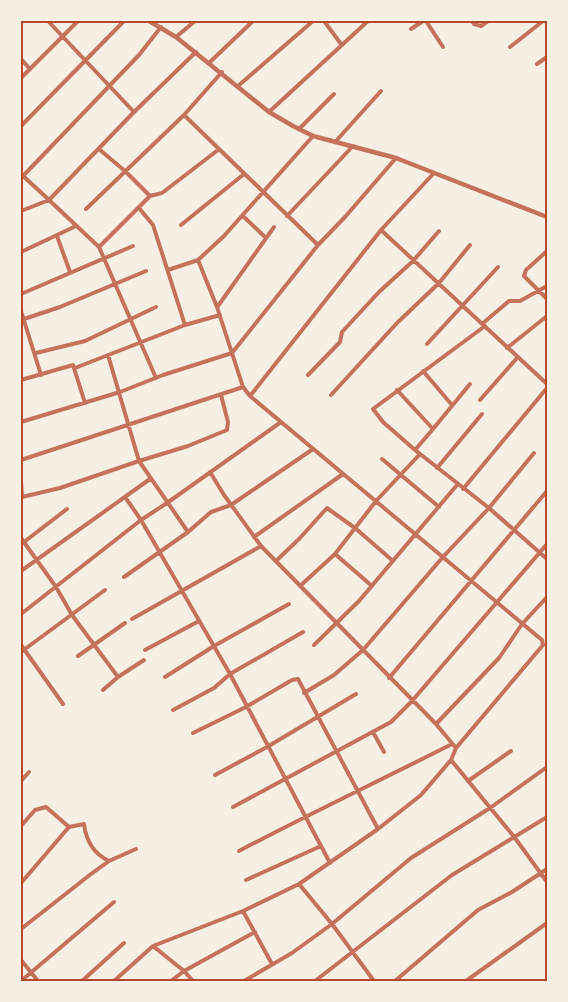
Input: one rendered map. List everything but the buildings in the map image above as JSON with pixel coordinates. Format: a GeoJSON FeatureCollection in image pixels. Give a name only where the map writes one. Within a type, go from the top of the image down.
{"type":"FeatureCollection","features":[{"type":"Feature","properties":{"kind":"street"},"geometry":{"type":"LineString","coordinates":[[48,21],[134,112]]}},
{"type":"Feature","properties":{"kind":"street"},"geometry":{"type":"LineString","coordinates":[[21,78],[78,21]]}},
{"type":"Feature","properties":{"kind":"street"},"geometry":{"type":"LineString","coordinates":[[21,126],[124,21]]}},
{"type":"Feature","properties":{"kind":"street"},"geometry":{"type":"LineString","coordinates":[[148,21],[176,36],[269,112],[299,129],[314,136],[396,158],[547,217]]}},
{"type":"Feature","properties":{"kind":"street"},"geometry":{"type":"LineString","coordinates":[[176,36],[195,21]]}},
{"type":"Feature","properties":{"kind":"street"},"geometry":{"type":"LineString","coordinates":[[210,62],[254,21]]}},
{"type":"Feature","properties":{"kind":"street"},"geometry":{"type":"LineString","coordinates":[[238,86],[314,21]]}},
{"type":"Feature","properties":{"kind":"street"},"geometry":{"type":"LineString","coordinates":[[324,21],[341,44]]}},
{"type":"Feature","properties":{"kind":"street"},"geometry":{"type":"LineString","coordinates":[[269,112],[368,21]]}},
{"type":"Feature","properties":{"kind":"street"},"geometry":{"type":"LineString","coordinates":[[411,29],[424,21],[443,46]]}},
{"type":"Feature","properties":{"kind":"street"},"geometry":{"type":"LineString","coordinates":[[472,21],[481,26],[488,21]]}},
{"type":"Feature","properties":{"kind":"street"},"geometry":{"type":"LineString","coordinates":[[510,47],[543,21]]}},
{"type":"Feature","properties":{"kind":"street"},"geometry":{"type":"LineString","coordinates":[[156,378],[99,247],[22,175],[109,87],[161,27]]}},
{"type":"Feature","properties":{"kind":"street"},"geometry":{"type":"LineString","coordinates":[[21,212],[49,200],[196,52]]}},
{"type":"Feature","properties":{"kind":"street"},"geometry":{"type":"LineString","coordinates":[[537,64],[547,57]]}},
{"type":"Feature","properties":{"kind":"street"},"geometry":{"type":"LineString","coordinates":[[21,59],[30,69]]}},
{"type":"Feature","properties":{"kind":"street"},"geometry":{"type":"LineString","coordinates":[[86,209],[184,114],[222,72]]}},
{"type":"Feature","properties":{"kind":"street"},"geometry":{"type":"LineString","coordinates":[[336,141],[381,91]]}},
{"type":"Feature","properties":{"kind":"street"},"geometry":{"type":"LineString","coordinates":[[299,129],[334,94]]}},
{"type":"Feature","properties":{"kind":"street"},"geometry":{"type":"LineString","coordinates":[[184,114],[218,150],[318,245]]}},
{"type":"Feature","properties":{"kind":"street"},"geometry":{"type":"LineString","coordinates":[[168,270],[198,260],[243,216],[314,136]]}},
{"type":"Feature","properties":{"kind":"street"},"geometry":{"type":"LineString","coordinates":[[288,216],[354,145]]}},
{"type":"Feature","properties":{"kind":"street"},"geometry":{"type":"LineString","coordinates":[[99,149],[150,196]]}},
{"type":"Feature","properties":{"kind":"street"},"geometry":{"type":"LineString","coordinates":[[99,247],[150,196],[162,193],[218,150]]}},
{"type":"Feature","properties":{"kind":"street"},"geometry":{"type":"LineString","coordinates":[[21,422],[120,392],[231,352],[318,245],[396,158]]}},
{"type":"Feature","properties":{"kind":"street"},"geometry":{"type":"LineString","coordinates":[[250,396],[381,230],[435,172]]}},
{"type":"Feature","properties":{"kind":"street"},"geometry":{"type":"LineString","coordinates":[[182,225],[244,174]]}},
{"type":"Feature","properties":{"kind":"street"},"geometry":{"type":"LineString","coordinates":[[139,208],[153,225],[184,325]]}},
{"type":"Feature","properties":{"kind":"street"},"geometry":{"type":"LineString","coordinates":[[243,216],[266,238]]}},
{"type":"Feature","properties":{"kind":"street"},"geometry":{"type":"LineString","coordinates":[[21,252],[76,226]]}},
{"type":"Feature","properties":{"kind":"street"},"geometry":{"type":"LineString","coordinates":[[218,307],[274,226]]}},
{"type":"Feature","properties":{"kind":"street"},"geometry":{"type":"LineString","coordinates":[[381,230],[547,386],[463,489]]}},
{"type":"Feature","properties":{"kind":"street"},"geometry":{"type":"LineString","coordinates":[[308,375],[340,342],[342,332],[439,231]]}},
{"type":"Feature","properties":{"kind":"street"},"geometry":{"type":"LineString","coordinates":[[57,236],[70,272]]}},
{"type":"Feature","properties":{"kind":"street"},"geometry":{"type":"LineString","coordinates":[[331,396],[397,323],[439,283],[470,245]]}},
{"type":"Feature","properties":{"kind":"street"},"geometry":{"type":"LineString","coordinates":[[21,294],[134,246]]}},
{"type":"Feature","properties":{"kind":"street"},"geometry":{"type":"LineString","coordinates":[[547,251],[524,273],[524,276],[547,299]]}},
{"type":"Feature","properties":{"kind":"street"},"geometry":{"type":"LineString","coordinates":[[198,260],[218,307],[243,387],[250,396],[542,640],[543,645],[454,746],[305,816],[239,851]]}},
{"type":"Feature","properties":{"kind":"street"},"geometry":{"type":"LineString","coordinates":[[427,344],[498,267]]}},
{"type":"Feature","properties":{"kind":"street"},"geometry":{"type":"LineString","coordinates":[[22,320],[60,307],[146,271]]}},
{"type":"Feature","properties":{"kind":"street"},"geometry":{"type":"LineString","coordinates":[[547,286],[520,301],[508,301],[483,325],[373,409],[383,422],[415,450],[489,508],[547,559]]}},
{"type":"Feature","properties":{"kind":"street"},"geometry":{"type":"LineString","coordinates":[[36,353],[85,341],[156,307]]}},
{"type":"Feature","properties":{"kind":"street"},"geometry":{"type":"LineString","coordinates":[[21,311],[41,375]]}},
{"type":"Feature","properties":{"kind":"street"},"geometry":{"type":"LineString","coordinates":[[75,368],[184,325],[219,315]]}},
{"type":"Feature","properties":{"kind":"street"},"geometry":{"type":"LineString","coordinates":[[507,348],[547,316]]}},
{"type":"Feature","properties":{"kind":"street"},"geometry":{"type":"LineString","coordinates":[[108,355],[139,461],[188,532]]}},
{"type":"Feature","properties":{"kind":"street"},"geometry":{"type":"LineString","coordinates":[[480,400],[517,358]]}},
{"type":"Feature","properties":{"kind":"street"},"geometry":{"type":"LineString","coordinates":[[21,380],[74,364],[86,402]]}},
{"type":"Feature","properties":{"kind":"street"},"geometry":{"type":"LineString","coordinates":[[423,371],[452,405]]}},
{"type":"Feature","properties":{"kind":"street"},"geometry":{"type":"LineString","coordinates":[[415,450],[470,384]]}},
{"type":"Feature","properties":{"kind":"street"},"geometry":{"type":"LineString","coordinates":[[21,460],[243,387]]}},
{"type":"Feature","properties":{"kind":"street"},"geometry":{"type":"LineString","coordinates":[[398,390],[433,429]]}},
{"type":"Feature","properties":{"kind":"street"},"geometry":{"type":"LineString","coordinates":[[21,481],[22,497],[60,488],[188,446],[227,430],[228,422],[221,394]]}},
{"type":"Feature","properties":{"kind":"street"},"geometry":{"type":"LineString","coordinates":[[437,468],[482,414]]}},
{"type":"Feature","properties":{"kind":"street"},"geometry":{"type":"LineString","coordinates":[[21,614],[141,520],[168,504],[281,422]]}},
{"type":"Feature","properties":{"kind":"street"},"geometry":{"type":"LineString","coordinates":[[124,577],[188,532],[211,512],[231,505],[313,449]]}},
{"type":"Feature","properties":{"kind":"street"},"geometry":{"type":"LineString","coordinates":[[304,693],[334,675],[363,650],[442,558],[489,508],[534,453]]}},
{"type":"Feature","properties":{"kind":"street"},"geometry":{"type":"LineString","coordinates":[[300,586],[335,554],[376,501],[420,454]]}},
{"type":"Feature","properties":{"kind":"street"},"geometry":{"type":"LineString","coordinates":[[382,459],[438,507]]}},
{"type":"Feature","properties":{"kind":"street"},"geometry":{"type":"LineString","coordinates":[[210,472],[261,546],[436,724],[454,746]]}},
{"type":"Feature","properties":{"kind":"street"},"geometry":{"type":"LineString","coordinates":[[254,537],[343,474]]}},
{"type":"Feature","properties":{"kind":"street"},"geometry":{"type":"LineString","coordinates":[[21,571],[150,479]]}},
{"type":"Feature","properties":{"kind":"street"},"geometry":{"type":"LineString","coordinates":[[314,645],[358,601],[457,484]]}},
{"type":"Feature","properties":{"kind":"street"},"geometry":{"type":"LineString","coordinates":[[389,678],[547,491]]}},
{"type":"Feature","properties":{"kind":"street"},"geometry":{"type":"LineString","coordinates":[[125,497],[183,590],[330,863]]}},
{"type":"Feature","properties":{"kind":"street"},"geometry":{"type":"LineString","coordinates":[[276,561],[325,509],[330,508],[393,561]]}},
{"type":"Feature","properties":{"kind":"street"},"geometry":{"type":"LineString","coordinates":[[67,509],[22,540],[56,587],[72,615],[118,677]]}},
{"type":"Feature","properties":{"kind":"street"},"geometry":{"type":"LineString","coordinates":[[233,807],[391,722],[412,701],[547,544]]}},
{"type":"Feature","properties":{"kind":"street"},"geometry":{"type":"LineString","coordinates":[[132,619],[261,546]]}},
{"type":"Feature","properties":{"kind":"street"},"geometry":{"type":"LineString","coordinates":[[335,554],[372,585]]}},
{"type":"Feature","properties":{"kind":"street"},"geometry":{"type":"LineString","coordinates":[[63,704],[22,649],[105,590]]}},
{"type":"Feature","properties":{"kind":"street"},"geometry":{"type":"LineString","coordinates":[[436,724],[499,658],[522,624],[547,598]]}},
{"type":"Feature","properties":{"kind":"street"},"geometry":{"type":"LineString","coordinates":[[165,677],[214,646],[290,604]]}},
{"type":"Feature","properties":{"kind":"street"},"geometry":{"type":"LineString","coordinates":[[145,650],[199,621]]}},
{"type":"Feature","properties":{"kind":"street"},"geometry":{"type":"LineString","coordinates":[[78,656],[125,623]]}},
{"type":"Feature","properties":{"kind":"street"},"geometry":{"type":"LineString","coordinates":[[173,710],[214,688],[230,674],[303,632]]}},
{"type":"Feature","properties":{"kind":"street"},"geometry":{"type":"LineString","coordinates":[[103,690],[144,660]]}},
{"type":"Feature","properties":{"kind":"street"},"geometry":{"type":"LineString","coordinates":[[192,733],[246,707],[292,680],[298,679],[378,829]]}},
{"type":"Feature","properties":{"kind":"street"},"geometry":{"type":"LineString","coordinates":[[215,775],[356,694]]}},
{"type":"Feature","properties":{"kind":"street"},"geometry":{"type":"LineString","coordinates":[[373,732],[384,752]]}},
{"type":"Feature","properties":{"kind":"street"},"geometry":{"type":"LineString","coordinates":[[114,981],[153,946],[243,911],[299,884],[330,863],[421,795],[451,760],[454,746]]}},
{"type":"Feature","properties":{"kind":"street"},"geometry":{"type":"LineString","coordinates":[[468,781],[511,751]]}},
{"type":"Feature","properties":{"kind":"street"},"geometry":{"type":"LineString","coordinates":[[451,760],[515,838],[547,882]]}},
{"type":"Feature","properties":{"kind":"street"},"geometry":{"type":"LineString","coordinates":[[244,981],[332,924],[411,858],[490,808],[547,767]]}},
{"type":"Feature","properties":{"kind":"street"},"geometry":{"type":"LineString","coordinates":[[21,781],[28,772]]}},
{"type":"Feature","properties":{"kind":"street"},"geometry":{"type":"LineString","coordinates":[[21,826],[34,810],[46,807],[69,827]]}},
{"type":"Feature","properties":{"kind":"street"},"geometry":{"type":"LineString","coordinates":[[315,981],[452,875],[547,817]]}},
{"type":"Feature","properties":{"kind":"street"},"geometry":{"type":"LineString","coordinates":[[21,883],[69,827],[84,824],[86,837],[100,857],[109,861]]}},
{"type":"Feature","properties":{"kind":"street"},"geometry":{"type":"LineString","coordinates":[[246,880],[321,846]]}},
{"type":"Feature","properties":{"kind":"street"},"geometry":{"type":"LineString","coordinates":[[21,929],[109,861],[136,849]]}},
{"type":"Feature","properties":{"kind":"street"},"geometry":{"type":"LineString","coordinates":[[395,981],[478,909],[512,892],[547,869]]}},
{"type":"Feature","properties":{"kind":"street"},"geometry":{"type":"LineString","coordinates":[[299,884],[354,952],[374,981]]}},
{"type":"Feature","properties":{"kind":"street"},"geometry":{"type":"LineString","coordinates":[[21,981],[114,902]]}},
{"type":"Feature","properties":{"kind":"street"},"geometry":{"type":"LineString","coordinates":[[243,911],[272,964]]}},
{"type":"Feature","properties":{"kind":"street"},"geometry":{"type":"LineString","coordinates":[[466,981],[547,923]]}},
{"type":"Feature","properties":{"kind":"street"},"geometry":{"type":"LineString","coordinates":[[171,981],[184,971],[255,932]]}},
{"type":"Feature","properties":{"kind":"street"},"geometry":{"type":"LineString","coordinates":[[82,981],[124,943]]}},
{"type":"Feature","properties":{"kind":"street"},"geometry":{"type":"LineString","coordinates":[[153,946],[193,981]]}},
{"type":"Feature","properties":{"kind":"street"},"geometry":{"type":"LineString","coordinates":[[21,960],[38,981]]}}]}
